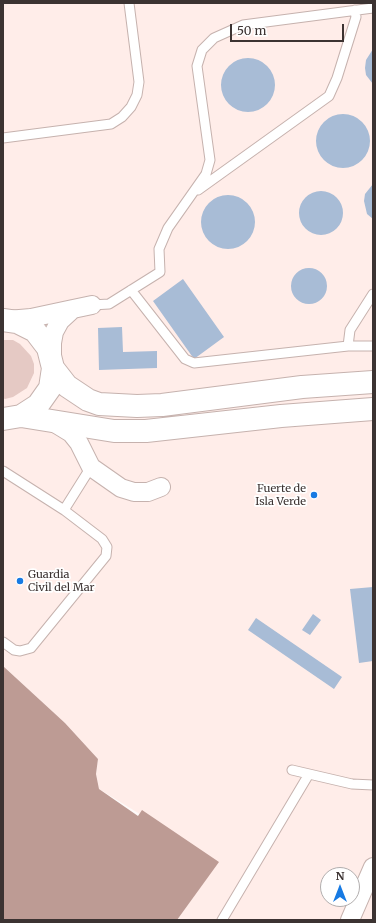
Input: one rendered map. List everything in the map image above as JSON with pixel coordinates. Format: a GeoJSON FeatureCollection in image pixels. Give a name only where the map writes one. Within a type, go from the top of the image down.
{"type":"FeatureCollection","features":[{"type":"Feature","properties":{"kind":"main road"},"geometry":{"type":"LineString","coordinates":[[5,320],[17,322],[35,331],[48,348],[52,362],[66,386],[88,400],[100,404],[137,406],[162,405],[287,389],[373,382]]}},
{"type":"Feature","properties":{"kind":"main road"},"geometry":{"type":"LineString","coordinates":[[9,419],[38,405],[45,397],[50,388],[52,362]]}},
{"type":"Feature","properties":{"kind":"main road"},"geometry":{"type":"LineString","coordinates":[[9,419],[52,421],[114,431],[146,431],[281,416],[368,411]]}},
{"type":"Feature","properties":{"kind":"street"},"geometry":{"type":"LineString","coordinates":[[5,320],[31,318],[92,305]]}},
{"type":"Feature","properties":{"kind":"street"},"geometry":{"type":"LineString","coordinates":[[52,362],[52,342],[54,332],[60,321],[73,309]]}},
{"type":"Feature","properties":{"kind":"street"},"geometry":{"type":"LineString","coordinates":[[52,421],[71,433],[79,442],[91,468],[121,488],[141,492],[160,487]]}},
{"type":"Feature","properties":{"kind":"street"},"geometry":{"type":"LineString","coordinates":[[350,920],[373,866]]}},
{"type":"Feature","properties":{"kind":"lane"},"geometry":{"type":"LineString","coordinates":[[3,138],[111,124],[131,107],[137,95],[139,82],[129,3]]}},
{"type":"Feature","properties":{"kind":"lane"},"geometry":{"type":"LineString","coordinates":[[92,305],[109,304],[160,272],[159,249],[168,228],[206,174],[210,160],[197,66],[202,50],[214,38],[243,25],[373,8]]}},
{"type":"Feature","properties":{"kind":"lane"},"geometry":{"type":"LineString","coordinates":[[192,194],[329,96],[337,78],[356,16],[355,10]]}},
{"type":"Feature","properties":{"kind":"lane"},"geometry":{"type":"LineString","coordinates":[[131,290],[185,359],[194,363],[348,346],[373,346]]}},
{"type":"Feature","properties":{"kind":"lane"},"geometry":{"type":"LineString","coordinates":[[348,346],[350,330],[373,294]]}},
{"type":"Feature","properties":{"kind":"lane"},"geometry":{"type":"LineString","coordinates":[[64,510],[91,468]]}},
{"type":"Feature","properties":{"kind":"lane"},"geometry":{"type":"LineString","coordinates":[[3,471],[64,510],[102,539],[107,547],[106,556],[31,648],[20,651],[14,650],[3,642]]}},
{"type":"Feature","properties":{"kind":"lane"},"geometry":{"type":"LineString","coordinates":[[292,770],[352,784],[373,785]]}},
{"type":"Feature","properties":{"kind":"lane"},"geometry":{"type":"LineString","coordinates":[[222,920],[309,774]]}},
{"type":"Feature","properties":{"kind":"shaded area"},"geometry":{"type":"Polygon","coordinates":[[[3,3],[373,3],[373,920],[177,920],[218,862],[99,789],[96,774],[98,759],[65,723],[3,666],[3,3]]]}},
{"type":"Feature","properties":{"kind":"shaded area"},"geometry":{"type":"Polygon","coordinates":[[[3,340],[13,340],[20,344],[31,356],[34,364],[34,373],[27,388],[13,397],[5,399],[3,398],[3,340]]]}},
{"type":"Feature","properties":{"kind":"shaded area"},"geometry":{"type":"Polygon","coordinates":[[[3,666],[65,723],[98,759],[96,774],[99,789],[138,816],[142,810],[219,862],[177,920],[3,920],[3,666]]]}},
{"type":"Feature","properties":{"kind":"building"},"geometry":{"type":"Polygon","coordinates":[[[373,49],[373,84],[366,75],[365,68],[366,60],[373,49]]]}},
{"type":"Feature","properties":{"kind":"building"},"geometry":{"type":"Polygon","coordinates":[[[248,58],[258,60],[267,66],[273,75],[275,85],[273,95],[267,104],[258,110],[248,112],[238,110],[229,104],[223,95],[221,85],[223,75],[229,66],[238,60],[248,58]]]}},
{"type":"Feature","properties":{"kind":"building"},"geometry":{"type":"Polygon","coordinates":[[[338,114],[348,114],[358,118],[366,126],[370,136],[370,146],[366,156],[358,164],[348,168],[338,168],[328,164],[320,156],[316,146],[316,136],[320,126],[328,118],[338,114]]]}},
{"type":"Feature","properties":{"kind":"building"},"geometry":{"type":"Polygon","coordinates":[[[373,184],[373,219],[367,214],[364,201],[365,194],[373,184]]]}},
{"type":"Feature","properties":{"kind":"building"},"geometry":{"type":"Polygon","coordinates":[[[317,191],[325,191],[330,192],[337,197],[342,204],[342,222],[337,229],[330,234],[317,235],[309,232],[302,225],[299,217],[299,209],[302,201],[309,194],[317,191]]]}},
{"type":"Feature","properties":{"kind":"building"},"geometry":{"type":"Polygon","coordinates":[[[223,195],[233,195],[243,199],[251,207],[255,217],[255,227],[251,237],[243,245],[233,249],[223,249],[213,245],[205,237],[201,227],[201,217],[205,207],[213,199],[223,195]]]}},
{"type":"Feature","properties":{"kind":"building"},"geometry":{"type":"Polygon","coordinates":[[[309,268],[322,273],[327,286],[322,299],[309,304],[296,299],[291,286],[296,273],[309,268]]]}},
{"type":"Feature","properties":{"kind":"building"},"geometry":{"type":"Polygon","coordinates":[[[183,279],[224,337],[194,359],[153,301],[183,279]]]}},
{"type":"Feature","properties":{"kind":"building"},"geometry":{"type":"Polygon","coordinates":[[[122,327],[123,352],[157,351],[157,368],[99,370],[98,328],[122,327]]]}},
{"type":"Feature","properties":{"kind":"building"},"geometry":{"type":"Polygon","coordinates":[[[373,587],[373,661],[359,663],[350,589],[373,587]]]}},
{"type":"Feature","properties":{"kind":"building"},"geometry":{"type":"Polygon","coordinates":[[[313,614],[321,620],[310,635],[302,630],[313,614]]]}},
{"type":"Feature","properties":{"kind":"building"},"geometry":{"type":"Polygon","coordinates":[[[256,618],[342,677],[334,689],[248,630],[256,618]]]}},
{"type":"Feature","properties":{"kind":"place","name":"Fuerte de Isla Verde"},"geometry":{"type":"Point","coordinates":[314,495]}},
{"type":"Feature","properties":{"kind":"place","name":"Guardia Civil del Mar"},"geometry":{"type":"Point","coordinates":[20,581]}}]}
